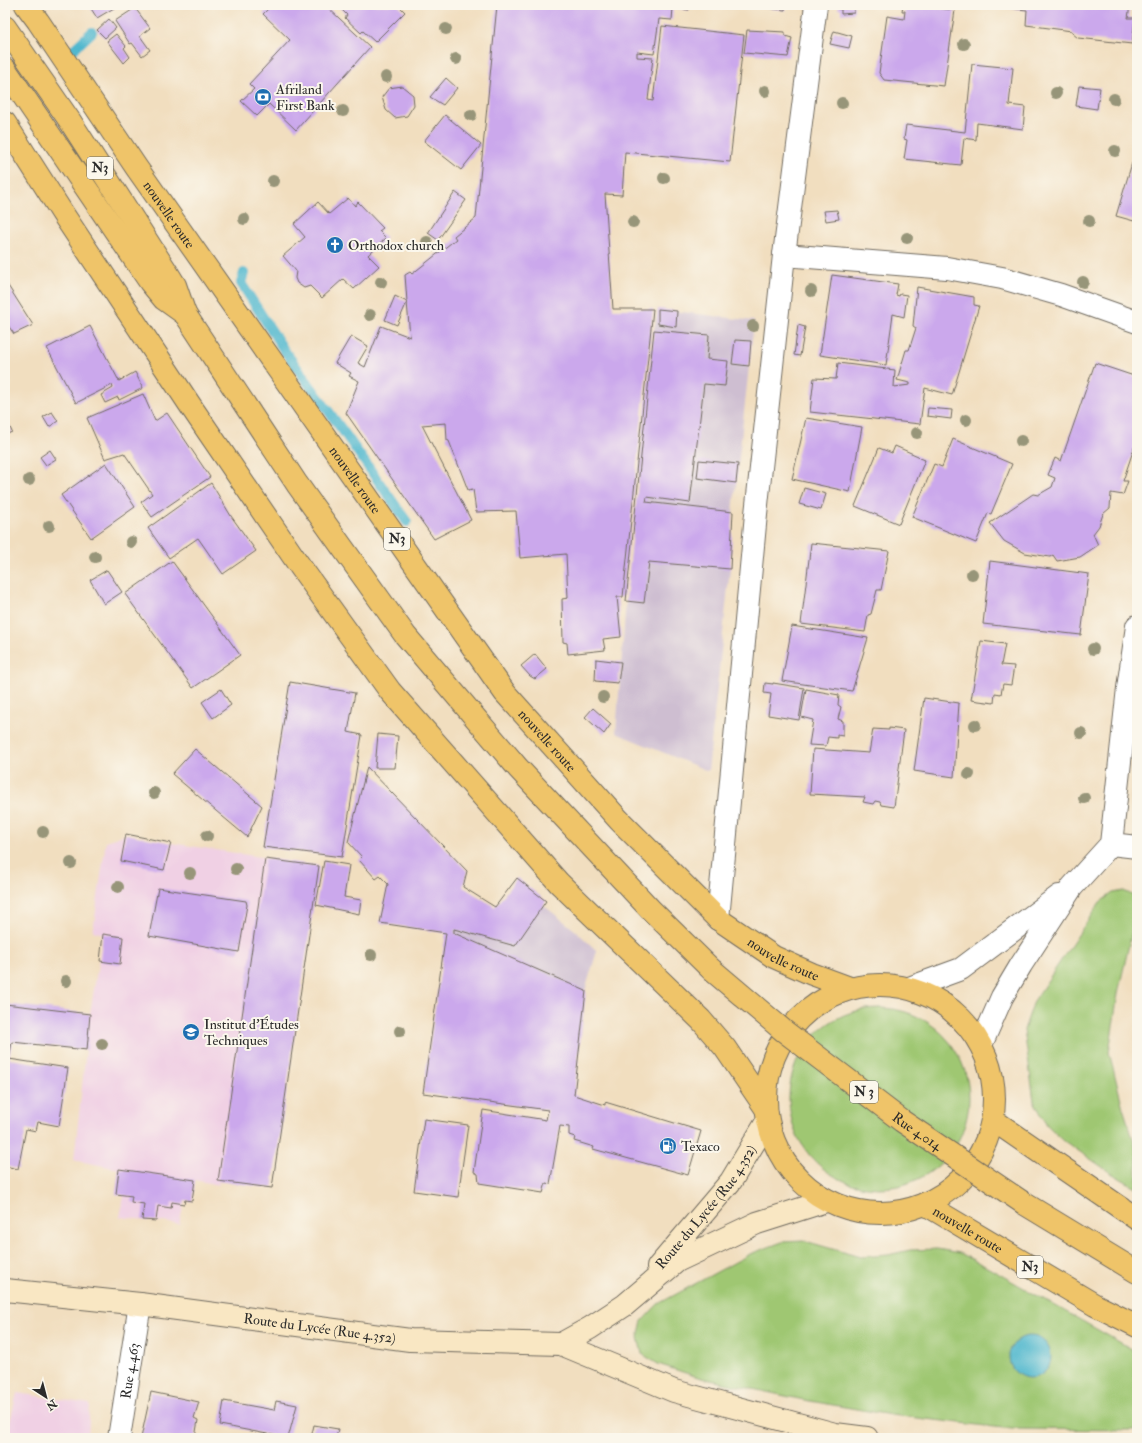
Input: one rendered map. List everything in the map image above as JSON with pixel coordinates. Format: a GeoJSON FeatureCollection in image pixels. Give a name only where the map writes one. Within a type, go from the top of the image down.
{"type":"FeatureCollection","features":[{"type":"Feature","properties":{"kind":"highway","name":"nouvelle route"},"geometry":{"type":"LineString","coordinates":[[26,5],[136,167],[505,693],[619,820],[718,919],[774,957],[812,974],[850,988]]}},
{"type":"Feature","properties":{"kind":"highway","name":"N3"},"geometry":{"type":"LineString","coordinates":[[5,27],[70,121],[166,269],[175,285],[185,314],[297,484],[404,635],[518,768],[650,909],[712,970]]}},
{"type":"Feature","properties":{"kind":"highway","name":"N3"},"geometry":{"type":"LineString","coordinates":[[5,68],[150,282],[164,299],[185,314]]}},
{"type":"Feature","properties":{"kind":"highway"},"geometry":{"type":"LineString","coordinates":[[5,123],[63,214],[196,414],[297,562],[390,690],[559,883],[701,1020],[725,1048],[766,1115],[778,1155],[798,1182],[826,1201],[858,1212],[892,1213],[925,1204],[956,1184],[980,1155],[993,1120],[993,1082],[981,1045],[963,1019],[938,1000],[909,988],[880,984],[850,988],[815,1005],[786,1033],[769,1068],[766,1115]]}},
{"type":"Feature","properties":{"kind":"highway","name":"Rue 4.014"},"geometry":{"type":"LineString","coordinates":[[712,970],[784,1031],[902,1121],[1025,1204],[1137,1272]]}},
{"type":"Feature","properties":{"kind":"highway"},"geometry":{"type":"LineString","coordinates":[[993,1120],[1137,1219]]}},
{"type":"Feature","properties":{"kind":"highway","name":"nouvelle route"},"geometry":{"type":"LineString","coordinates":[[925,1204],[1095,1306],[1137,1326]]}},
{"type":"Feature","properties":{"kind":"main road","name":"Route du Lycée (Rue 4.352)"},"geometry":{"type":"LineString","coordinates":[[625,1305],[732,1181],[766,1115]]}},
{"type":"Feature","properties":{"kind":"main road","name":"Route du Lycée (Rue 4.352)"},"geometry":{"type":"LineString","coordinates":[[5,1290],[140,1304],[410,1340],[561,1344],[590,1328],[625,1305],[677,1261],[757,1224],[826,1201]]}},
{"type":"Feature","properties":{"kind":"main road"},"geometry":{"type":"LineString","coordinates":[[561,1344],[674,1391],[836,1434],[867,1438]]}},
{"type":"Feature","properties":{"kind":"street"},"geometry":{"type":"LineString","coordinates":[[718,919],[756,514],[784,254],[816,5]]}},
{"type":"Feature","properties":{"kind":"street"},"geometry":{"type":"LineString","coordinates":[[784,254],[947,268],[971,272],[1002,278],[1061,294],[1137,322]]}},
{"type":"Feature","properties":{"kind":"street"},"geometry":{"type":"LineString","coordinates":[[981,1045],[1002,997],[1021,965],[1072,887],[1111,844],[1128,688],[1137,626]]}},
{"type":"Feature","properties":{"kind":"street"},"geometry":{"type":"LineString","coordinates":[[1111,844],[1137,847]]}},
{"type":"Feature","properties":{"kind":"street"},"geometry":{"type":"LineString","coordinates":[[909,988],[962,969],[1072,887]]}},
{"type":"Feature","properties":{"kind":"street","name":"Rue 4.463"},"geometry":{"type":"LineString","coordinates":[[119,1438],[140,1304]]}},
{"type":"Feature","properties":{"kind":"shaded area"},"geometry":{"type":"Polygon","coordinates":[[[658,309],[754,321],[733,512],[730,569],[708,771],[616,733],[626,601],[654,330],[658,309]]]}},
{"type":"Feature","properties":{"kind":"shaded area","name":"Institut d'Études Techniques"},"geometry":{"type":"Polygon","coordinates":[[[126,834],[171,843],[319,866],[272,1188],[218,1181],[219,1185],[195,1180],[192,1201],[185,1200],[179,1224],[120,1217],[124,1196],[116,1194],[119,1169],[74,1160],[90,1014],[103,934],[93,931],[106,841],[126,834]]]}},
{"type":"Feature","properties":{"kind":"shaded area"},"geometry":{"type":"Polygon","coordinates":[[[517,878],[546,901],[543,905],[576,931],[597,951],[546,1120],[547,1110],[423,1093],[446,933],[495,907],[517,878]]]}},
{"type":"Feature","properties":{"kind":"shaded area"},"geometry":{"type":"Polygon","coordinates":[[[17,1393],[90,1404],[88,1438],[6,1438],[17,1393]]]}},
{"type":"Feature","properties":{"kind":"green space"},"geometry":{"type":"Polygon","coordinates":[[[1124,891],[1134,896],[1136,914],[1118,993],[1109,1052],[1123,1108],[1137,1151],[1137,1188],[1111,1173],[1064,1141],[1047,1125],[1034,1101],[1024,1030],[1034,1001],[1100,902],[1113,893],[1124,891]]]}},
{"type":"Feature","properties":{"kind":"green space"},"geometry":{"type":"Polygon","coordinates":[[[879,1008],[896,1010],[913,1015],[929,1023],[948,1041],[954,1048],[965,1072],[969,1098],[967,1115],[962,1132],[954,1148],[936,1167],[929,1173],[905,1184],[879,1188],[862,1186],[845,1181],[829,1173],[810,1155],[804,1148],[793,1124],[789,1098],[791,1081],[796,1064],[804,1048],[822,1029],[829,1023],[853,1012],[879,1008]]]}},
{"type":"Feature","properties":{"kind":"green space"},"geometry":{"type":"Polygon","coordinates":[[[805,1241],[860,1257],[888,1255],[910,1250],[937,1249],[960,1253],[1137,1352],[1137,1430],[1012,1429],[891,1415],[804,1400],[701,1378],[658,1364],[642,1354],[638,1337],[642,1321],[658,1304],[750,1254],[782,1242],[805,1241]]]}},
{"type":"Feature","properties":{"kind":"water"},"geometry":{"type":"Polygon","coordinates":[[[1030,1336],[1045,1342],[1051,1357],[1045,1372],[1030,1378],[1015,1372],[1009,1357],[1015,1342],[1030,1336]]]}},
{"type":"Feature","properties":{"kind":"building"},"geometry":{"type":"Polygon","coordinates":[[[92,5],[119,5],[97,18],[90,7],[92,5]]]}},
{"type":"Feature","properties":{"kind":"building"},"geometry":{"type":"Polygon","coordinates":[[[263,5],[325,5],[370,47],[296,130],[269,104],[257,116],[241,101],[254,89],[249,84],[290,40],[263,14],[268,9],[263,5]]]}},
{"type":"Feature","properties":{"kind":"building"},"geometry":{"type":"Polygon","coordinates":[[[337,5],[398,5],[405,12],[375,42],[363,31],[361,33],[345,18],[347,15],[337,5]]]}},
{"type":"Feature","properties":{"kind":"building"},"geometry":{"type":"Polygon","coordinates":[[[497,5],[690,5],[689,10],[673,8],[672,20],[659,19],[654,54],[637,52],[637,57],[653,58],[648,100],[653,101],[662,26],[744,35],[730,162],[625,152],[622,195],[605,194],[613,309],[653,309],[623,597],[617,597],[621,637],[603,639],[605,650],[568,654],[567,643],[563,642],[562,599],[568,598],[566,554],[520,558],[516,511],[476,512],[473,489],[468,490],[449,441],[447,440],[446,423],[422,425],[471,520],[434,539],[346,413],[359,381],[349,376],[351,373],[335,363],[351,336],[368,346],[358,363],[365,367],[381,326],[410,337],[405,275],[410,272],[412,274],[456,239],[454,236],[476,218],[497,5]]]}},
{"type":"Feature","properties":{"kind":"building"},"geometry":{"type":"Polygon","coordinates":[[[745,5],[786,5],[785,10],[745,5]]]}},
{"type":"Feature","properties":{"kind":"building"},"geometry":{"type":"Polygon","coordinates":[[[839,5],[854,5],[854,13],[841,14],[841,9],[838,9],[839,5]]]}},
{"type":"Feature","properties":{"kind":"building"},"geometry":{"type":"Polygon","coordinates":[[[903,5],[955,10],[944,86],[884,80],[879,73],[887,16],[904,19],[905,11],[902,11],[903,5]]]}},
{"type":"Feature","properties":{"kind":"building"},"geometry":{"type":"Polygon","coordinates":[[[1008,5],[1130,5],[1128,18],[1135,18],[1132,44],[1078,38],[1072,33],[1072,31],[1026,25],[1027,10],[1008,8],[1008,5]]]}},
{"type":"Feature","properties":{"kind":"building"},"geometry":{"type":"Polygon","coordinates":[[[135,8],[150,28],[140,36],[150,50],[142,56],[132,43],[130,44],[115,21],[135,8]]]}},
{"type":"Feature","properties":{"kind":"building"},"geometry":{"type":"Polygon","coordinates":[[[109,19],[116,28],[105,38],[97,30],[109,19]]]}},
{"type":"Feature","properties":{"kind":"building"},"geometry":{"type":"Polygon","coordinates":[[[747,30],[785,32],[785,36],[792,38],[788,57],[744,53],[747,30]]]}},
{"type":"Feature","properties":{"kind":"building"},"geometry":{"type":"Polygon","coordinates":[[[834,31],[852,36],[849,48],[830,44],[834,31]]]}},
{"type":"Feature","properties":{"kind":"building"},"geometry":{"type":"Polygon","coordinates":[[[116,34],[126,46],[124,48],[130,57],[124,63],[107,41],[116,34]]]}},
{"type":"Feature","properties":{"kind":"building"},"geometry":{"type":"Polygon","coordinates":[[[972,64],[1013,68],[1009,105],[1025,107],[1023,129],[977,123],[976,140],[964,138],[961,165],[904,159],[907,140],[904,139],[906,125],[965,132],[972,64]]]}},
{"type":"Feature","properties":{"kind":"building"},"geometry":{"type":"Polygon","coordinates":[[[446,78],[457,88],[443,105],[430,97],[446,78]]]}},
{"type":"Feature","properties":{"kind":"building"},"geometry":{"type":"Polygon","coordinates":[[[402,86],[413,95],[414,105],[407,116],[395,118],[386,110],[382,97],[389,88],[402,86]]]}},
{"type":"Feature","properties":{"kind":"building"},"geometry":{"type":"Polygon","coordinates":[[[1079,86],[1100,88],[1097,109],[1076,106],[1079,86]]]}},
{"type":"Feature","properties":{"kind":"building"},"geometry":{"type":"Polygon","coordinates":[[[445,115],[481,145],[461,170],[424,141],[445,115]]]}},
{"type":"Feature","properties":{"kind":"building"},"geometry":{"type":"Polygon","coordinates":[[[1132,163],[1137,165],[1137,210],[1134,221],[1116,216],[1132,163]]]}},
{"type":"Feature","properties":{"kind":"building"},"geometry":{"type":"Polygon","coordinates":[[[455,192],[466,200],[438,240],[428,233],[455,192]]]}},
{"type":"Feature","properties":{"kind":"building"},"geometry":{"type":"Polygon","coordinates":[[[348,198],[355,206],[358,202],[383,228],[379,231],[386,238],[368,255],[379,266],[354,289],[343,279],[322,298],[310,286],[304,288],[297,283],[295,278],[296,271],[283,256],[305,237],[294,224],[318,202],[329,214],[348,198]]]}},
{"type":"Feature","properties":{"kind":"building"},"geometry":{"type":"Polygon","coordinates":[[[837,210],[839,219],[826,221],[824,211],[837,210]]]}},
{"type":"Feature","properties":{"kind":"building"},"geometry":{"type":"Polygon","coordinates":[[[832,275],[898,284],[896,295],[907,295],[904,317],[893,314],[886,365],[820,355],[832,275]]]}},
{"type":"Feature","properties":{"kind":"building"},"geometry":{"type":"Polygon","coordinates":[[[5,281],[33,325],[14,334],[5,321],[5,281]]]}},
{"type":"Feature","properties":{"kind":"building"},"geometry":{"type":"Polygon","coordinates":[[[917,287],[974,297],[974,305],[979,306],[952,395],[925,388],[920,424],[810,412],[814,378],[836,379],[838,363],[895,370],[894,387],[910,385],[910,383],[897,380],[906,350],[909,350],[916,328],[913,326],[917,287]]]}},
{"type":"Feature","properties":{"kind":"building"},"geometry":{"type":"Polygon","coordinates":[[[395,296],[407,302],[397,325],[385,320],[395,296]]]}},
{"type":"Feature","properties":{"kind":"building"},"geometry":{"type":"Polygon","coordinates":[[[658,309],[677,311],[676,327],[658,324],[658,309]]]}},
{"type":"Feature","properties":{"kind":"building"},"geometry":{"type":"Polygon","coordinates":[[[798,325],[805,327],[800,356],[794,355],[798,325]]]}},
{"type":"Feature","properties":{"kind":"building"},"geometry":{"type":"Polygon","coordinates":[[[90,326],[119,381],[135,372],[143,388],[119,400],[118,397],[105,403],[101,395],[113,388],[112,385],[76,403],[47,348],[90,326]]]}},
{"type":"Feature","properties":{"kind":"building"},"geometry":{"type":"Polygon","coordinates":[[[654,330],[709,335],[707,359],[728,361],[725,386],[704,384],[690,503],[647,497],[646,502],[733,512],[730,569],[649,562],[644,603],[626,601],[654,330]]]}},
{"type":"Feature","properties":{"kind":"building"},"geometry":{"type":"Polygon","coordinates":[[[735,340],[751,341],[749,366],[732,364],[735,340]]]}},
{"type":"Feature","properties":{"kind":"building"},"geometry":{"type":"Polygon","coordinates":[[[1095,363],[1137,377],[1137,439],[1123,481],[1128,481],[1123,495],[1111,493],[1110,508],[1103,514],[1099,526],[1093,534],[1098,545],[1080,557],[1057,561],[1053,555],[1050,557],[1025,553],[1004,541],[990,523],[1033,494],[1038,495],[1052,487],[1055,478],[1048,475],[1055,458],[1061,461],[1095,363]]]}},
{"type":"Feature","properties":{"kind":"building"},"geometry":{"type":"Polygon","coordinates":[[[143,394],[155,421],[167,413],[210,477],[152,517],[141,502],[152,494],[124,453],[105,459],[87,418],[143,394]]]}},
{"type":"Feature","properties":{"kind":"building"},"geometry":{"type":"Polygon","coordinates":[[[928,408],[952,410],[951,419],[927,416],[928,408]]]}},
{"type":"Feature","properties":{"kind":"building"},"geometry":{"type":"Polygon","coordinates":[[[52,412],[58,421],[49,427],[43,417],[52,412]]]}},
{"type":"Feature","properties":{"kind":"building"},"geometry":{"type":"Polygon","coordinates":[[[5,416],[12,432],[5,435],[5,416]]]}},
{"type":"Feature","properties":{"kind":"building"},"geometry":{"type":"Polygon","coordinates":[[[806,418],[862,427],[850,492],[792,479],[806,418]]]}},
{"type":"Feature","properties":{"kind":"building"},"geometry":{"type":"Polygon","coordinates":[[[953,439],[1012,464],[991,514],[988,513],[976,543],[912,517],[934,464],[942,467],[953,439]]]}},
{"type":"Feature","properties":{"kind":"building"},"geometry":{"type":"Polygon","coordinates":[[[895,446],[925,460],[899,524],[855,506],[879,448],[892,453],[895,446]]]}},
{"type":"Feature","properties":{"kind":"building"},"geometry":{"type":"Polygon","coordinates":[[[50,450],[56,459],[46,465],[40,457],[50,450]]]}},
{"type":"Feature","properties":{"kind":"building"},"geometry":{"type":"Polygon","coordinates":[[[699,460],[738,464],[736,483],[697,478],[699,460]]]}},
{"type":"Feature","properties":{"kind":"building"},"geometry":{"type":"Polygon","coordinates":[[[106,463],[135,507],[91,538],[61,495],[106,463]]]}},
{"type":"Feature","properties":{"kind":"building"},"geometry":{"type":"Polygon","coordinates":[[[211,483],[231,516],[256,551],[223,574],[198,538],[169,558],[148,528],[211,483]]]}},
{"type":"Feature","properties":{"kind":"building"},"geometry":{"type":"Polygon","coordinates":[[[804,488],[826,494],[821,510],[799,504],[804,488]]]}},
{"type":"Feature","properties":{"kind":"building"},"geometry":{"type":"Polygon","coordinates":[[[811,543],[889,551],[881,590],[877,590],[871,614],[868,615],[865,632],[801,624],[811,543]]]}},
{"type":"Feature","properties":{"kind":"building"},"geometry":{"type":"Polygon","coordinates":[[[172,561],[240,655],[193,688],[125,594],[172,561]]]}},
{"type":"Feature","properties":{"kind":"building"},"geometry":{"type":"Polygon","coordinates":[[[990,561],[1089,574],[1081,635],[983,624],[990,561]]]}},
{"type":"Feature","properties":{"kind":"building"},"geometry":{"type":"Polygon","coordinates":[[[107,570],[122,592],[104,604],[90,580],[107,570]]]}},
{"type":"Feature","properties":{"kind":"building"},"geometry":{"type":"Polygon","coordinates":[[[792,626],[868,638],[852,691],[782,681],[792,626]]]}},
{"type":"Feature","properties":{"kind":"building"},"geometry":{"type":"Polygon","coordinates":[[[981,641],[1005,644],[1001,665],[1014,666],[1011,685],[1003,684],[1001,694],[995,693],[994,703],[971,700],[981,641]]]}},
{"type":"Feature","properties":{"kind":"building"},"geometry":{"type":"Polygon","coordinates":[[[535,654],[547,669],[535,679],[530,676],[521,666],[535,654]]]}},
{"type":"Feature","properties":{"kind":"building"},"geometry":{"type":"Polygon","coordinates":[[[596,659],[621,662],[618,683],[595,681],[596,659]]]}},
{"type":"Feature","properties":{"kind":"building"},"geometry":{"type":"Polygon","coordinates":[[[290,682],[355,693],[348,732],[362,735],[342,857],[263,847],[290,682]]]}},
{"type":"Feature","properties":{"kind":"building"},"geometry":{"type":"Polygon","coordinates":[[[765,683],[804,688],[799,720],[768,715],[771,694],[764,693],[765,683]]]}},
{"type":"Feature","properties":{"kind":"building"},"geometry":{"type":"Polygon","coordinates":[[[221,689],[231,705],[213,718],[202,702],[221,689]]]}},
{"type":"Feature","properties":{"kind":"building"},"geometry":{"type":"Polygon","coordinates":[[[806,689],[839,695],[838,705],[841,707],[838,719],[843,721],[843,736],[837,735],[837,738],[828,737],[826,746],[809,745],[813,720],[801,717],[806,689]]]}},
{"type":"Feature","properties":{"kind":"building"},"geometry":{"type":"Polygon","coordinates":[[[924,698],[959,703],[954,777],[914,771],[924,698]]]}},
{"type":"Feature","properties":{"kind":"building"},"geometry":{"type":"Polygon","coordinates":[[[593,708],[611,724],[604,734],[585,717],[593,708]]]}},
{"type":"Feature","properties":{"kind":"building"},"geometry":{"type":"Polygon","coordinates":[[[889,728],[904,730],[894,807],[881,805],[880,802],[875,801],[873,804],[863,802],[865,797],[810,794],[813,749],[869,753],[873,729],[889,730],[889,728]]]}},
{"type":"Feature","properties":{"kind":"building"},"geometry":{"type":"Polygon","coordinates":[[[378,734],[398,736],[395,768],[375,768],[378,734]]]}},
{"type":"Feature","properties":{"kind":"building"},"geometry":{"type":"Polygon","coordinates":[[[195,749],[262,806],[247,837],[172,774],[195,749]]]}},
{"type":"Feature","properties":{"kind":"building"},"geometry":{"type":"Polygon","coordinates":[[[367,767],[467,871],[463,887],[495,907],[517,878],[546,901],[515,946],[454,929],[454,933],[586,991],[574,1095],[605,1105],[605,1102],[701,1131],[688,1175],[593,1149],[594,1147],[574,1141],[575,1137],[569,1135],[569,1127],[560,1126],[550,1184],[546,1183],[543,1193],[479,1183],[478,1174],[474,1172],[483,1110],[546,1120],[548,1110],[423,1093],[446,933],[380,923],[388,884],[380,876],[376,879],[359,860],[362,857],[348,842],[367,767]]]}},
{"type":"Feature","properties":{"kind":"building"},"geometry":{"type":"Polygon","coordinates":[[[126,834],[171,843],[164,870],[121,861],[126,834]]]}},
{"type":"Feature","properties":{"kind":"building"},"geometry":{"type":"Polygon","coordinates":[[[265,859],[319,866],[272,1188],[218,1181],[265,859]]]}},
{"type":"Feature","properties":{"kind":"building"},"geometry":{"type":"Polygon","coordinates":[[[324,861],[349,865],[344,897],[361,900],[359,914],[316,905],[324,861]]]}},
{"type":"Feature","properties":{"kind":"building"},"geometry":{"type":"Polygon","coordinates":[[[158,888],[246,901],[247,905],[239,952],[149,936],[158,888]]]}},
{"type":"Feature","properties":{"kind":"building"},"geometry":{"type":"Polygon","coordinates":[[[103,934],[123,937],[120,964],[100,961],[103,934]]]}},
{"type":"Feature","properties":{"kind":"building"},"geometry":{"type":"Polygon","coordinates":[[[5,1004],[90,1014],[87,1050],[12,1042],[9,1059],[68,1068],[59,1126],[38,1122],[36,1131],[26,1129],[18,1169],[5,1166],[5,1004]]]}},
{"type":"Feature","properties":{"kind":"building"},"geometry":{"type":"Polygon","coordinates":[[[424,1119],[468,1125],[458,1197],[414,1191],[424,1119]]]}},
{"type":"Feature","properties":{"kind":"building"},"geometry":{"type":"Polygon","coordinates":[[[119,1169],[195,1180],[192,1201],[185,1200],[184,1204],[172,1202],[171,1208],[158,1206],[156,1221],[142,1220],[144,1204],[131,1202],[132,1196],[116,1194],[119,1169]]]}},
{"type":"Feature","properties":{"kind":"building"},"geometry":{"type":"Polygon","coordinates":[[[151,1392],[199,1402],[194,1418],[198,1420],[195,1438],[141,1438],[151,1392]]]}},
{"type":"Feature","properties":{"kind":"building"},"geometry":{"type":"Polygon","coordinates":[[[224,1401],[274,1410],[276,1401],[297,1405],[288,1438],[220,1425],[224,1401]]]}},
{"type":"Feature","properties":{"kind":"building"},"geometry":{"type":"Polygon","coordinates":[[[314,1425],[338,1429],[336,1438],[311,1438],[314,1425]]]}},
{"type":"Feature","properties":{"kind":"waterway"},"geometry":{"type":"LineString","coordinates":[[74,49],[92,32]]}},
{"type":"Feature","properties":{"kind":"waterway"},"geometry":{"type":"LineString","coordinates":[[244,273],[241,283],[284,350],[407,522]]}},
{"type":"Feature","properties":{"kind":"place","name":"Afriland First Bank"},"geometry":{"type":"Point","coordinates":[263,97]}},
{"type":"Feature","properties":{"kind":"place","name":"Orthodox church"},"geometry":{"type":"Point","coordinates":[335,245]}},
{"type":"Feature","properties":{"kind":"place","name":"Institut d'Études Techniques"},"geometry":{"type":"Point","coordinates":[191,1032]}},
{"type":"Feature","properties":{"kind":"place","name":"Texaco"},"geometry":{"type":"Point","coordinates":[668,1146]}}]}
